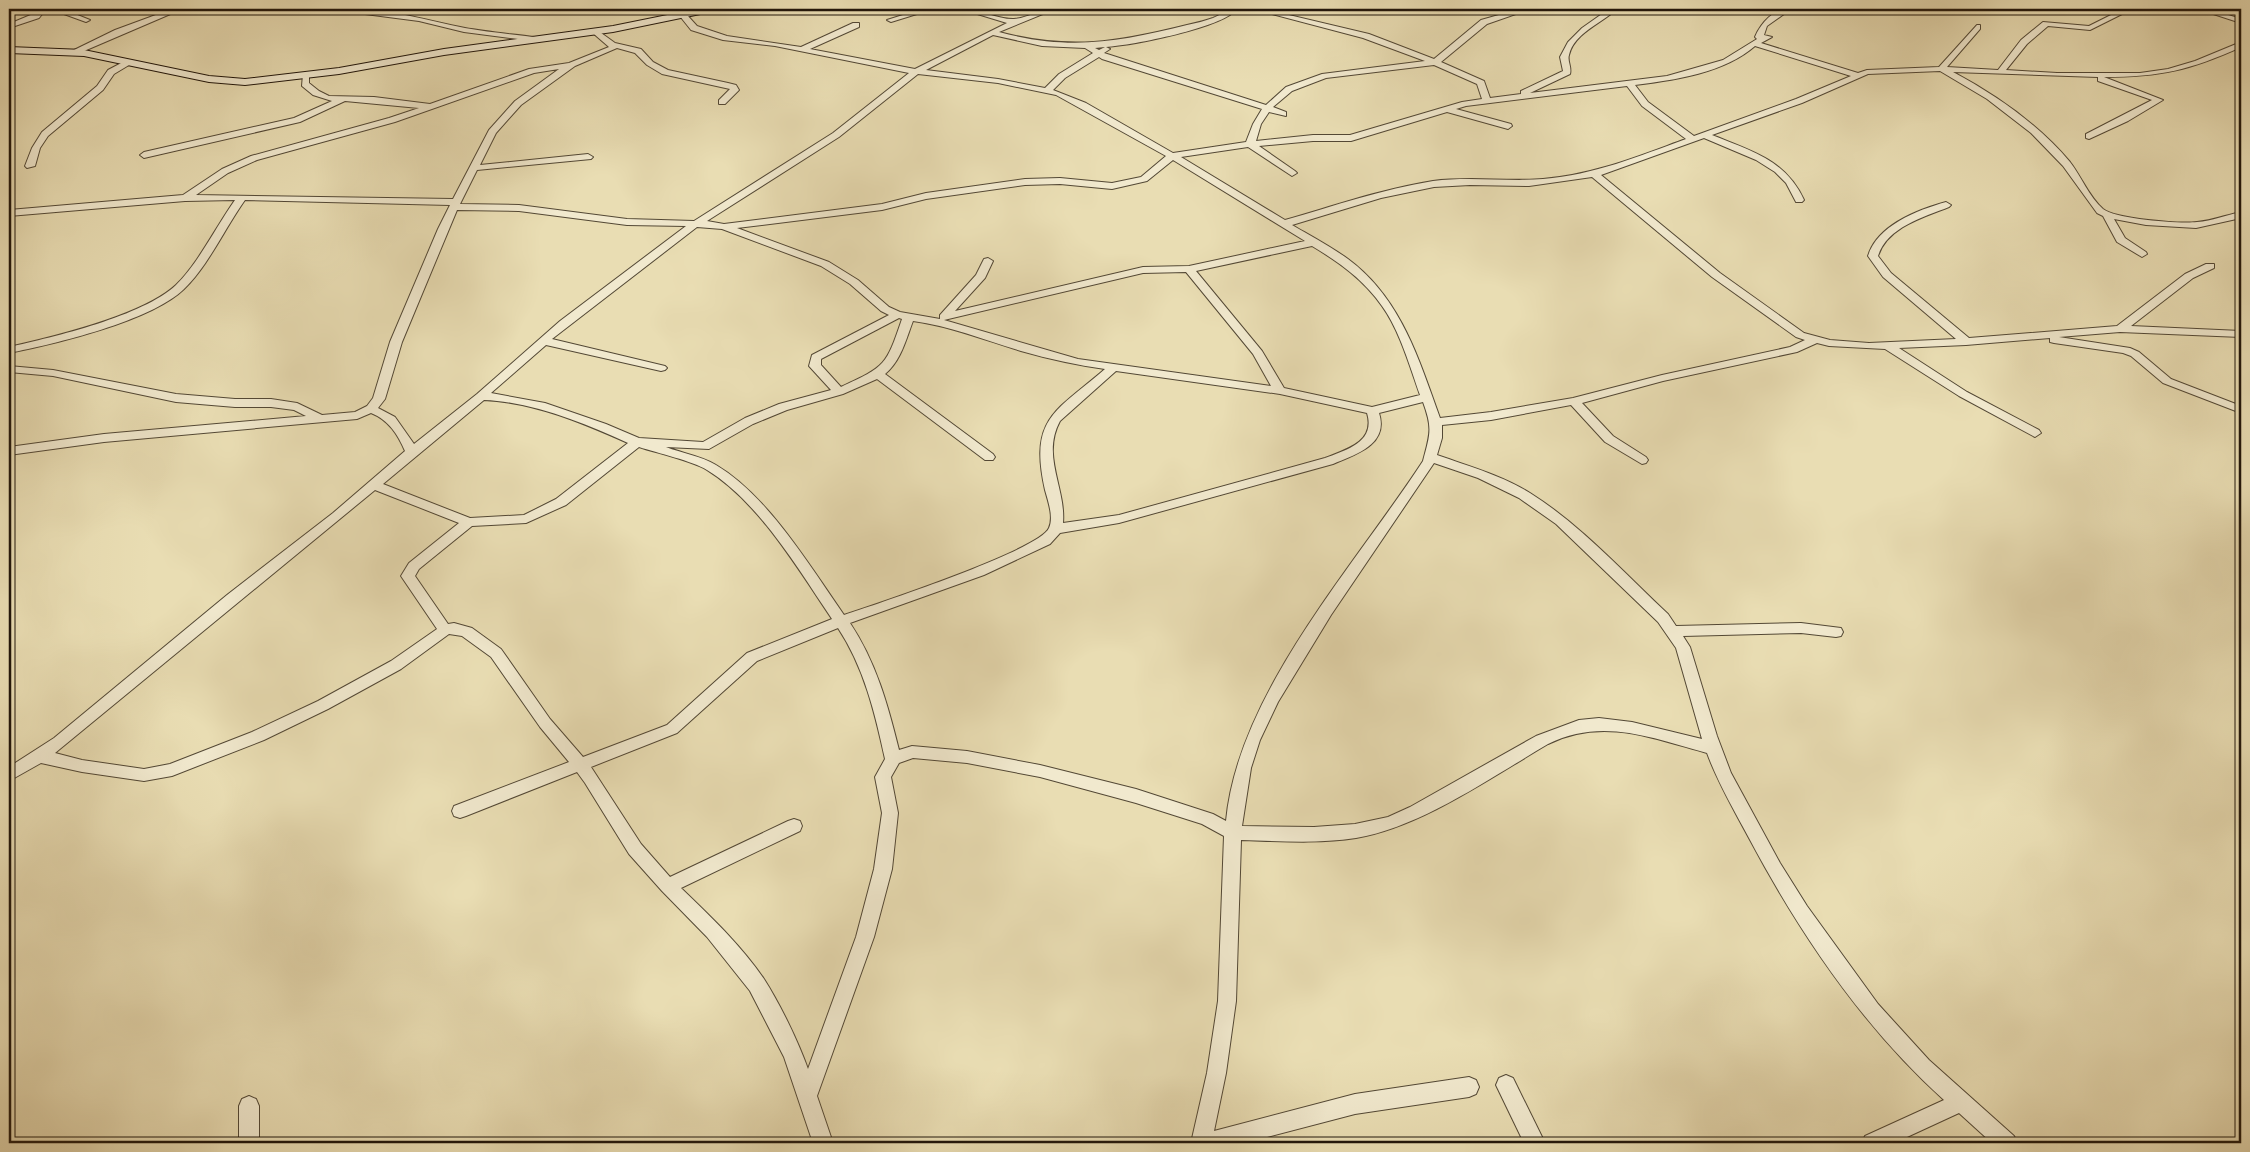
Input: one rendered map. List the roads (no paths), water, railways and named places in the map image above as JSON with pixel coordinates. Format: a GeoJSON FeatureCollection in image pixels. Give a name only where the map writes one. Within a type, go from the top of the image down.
{"type":"FeatureCollection","features":[{"type":"Feature","properties":{"kind":"main road"},"geometry":{"type":"LineString","coordinates":[[9,50],[74,52],[223,81],[246,82],[306,76],[444,52],[597,32],[684,12],[710,9]]}},
{"type":"Feature","properties":{"kind":"street"},"geometry":{"type":"LineString","coordinates":[[74,52],[118,32],[178,9]]}},
{"type":"Feature","properties":{"kind":"street"},"geometry":{"type":"LineString","coordinates":[[342,9],[419,19],[464,30],[534,39]]}},
{"type":"Feature","properties":{"kind":"street"},"geometry":{"type":"LineString","coordinates":[[891,20],[929,9]]}},
{"type":"Feature","properties":{"kind":"street"},"geometry":{"type":"LineString","coordinates":[[964,9],[1014,22]]}},
{"type":"Feature","properties":{"kind":"street"},"geometry":{"type":"LineString","coordinates":[[9,775],[60,742],[225,605],[338,516],[411,452],[481,396],[564,323],[649,261],[694,224],[836,135],[916,72],[1014,22],[1052,9]]}},
{"type":"Feature","properties":{"kind":"street"},"geometry":{"type":"LineString","coordinates":[[993,33],[1030,43],[1088,47],[1156,36],[1206,22],[1223,16],[1234,9]]}},
{"type":"Feature","properties":{"kind":"street"},"geometry":{"type":"LineString","coordinates":[[1256,9],[1366,36],[1436,62],[1481,83],[1487,101]]}},
{"type":"Feature","properties":{"kind":"street"},"geometry":{"type":"LineString","coordinates":[[1250,144],[1253,134],[1267,108],[1288,89],[1325,76],[1436,62],[1484,22],[1527,9]]}},
{"type":"Feature","properties":{"kind":"street"},"geometry":{"type":"LineString","coordinates":[[1510,99],[1567,72],[1564,56],[1568,48],[1592,24],[1612,9]]}},
{"type":"Feature","properties":{"kind":"street"},"geometry":{"type":"LineString","coordinates":[[9,213],[185,198],[242,197],[455,204],[519,208],[627,222],[724,227],[882,207],[926,196],[1025,182],[1060,181],[1112,186],[1144,179],[1172,156],[1250,144],[1313,138],[1351,138],[1447,110],[1487,101],[1630,84],[1704,70],[1726,62],[1746,50],[1754,42],[1768,37],[1760,37],[1764,25],[1787,9]]}},
{"type":"Feature","properties":{"kind":"street"},"geometry":{"type":"LineString","coordinates":[[2001,71],[2024,42],[2046,24],[2090,28],[2128,9]]}},
{"type":"Feature","properties":{"kind":"street"},"geometry":{"type":"LineString","coordinates":[[2202,9],[2241,21]]}},
{"type":"Feature","properties":{"kind":"street"},"geometry":{"type":"LineString","coordinates":[[9,26],[36,16],[43,10],[65,12],[86,20]]}},
{"type":"Feature","properties":{"kind":"street"},"geometry":{"type":"LineString","coordinates":[[684,12],[694,28],[710,34],[916,72],[998,81],[1048,90],[1083,105],[1172,156],[1344,261],[1362,276],[1388,306],[1410,351],[1436,422],[1436,438],[1430,457],[1415,483],[1324,612],[1270,701],[1254,733],[1243,769],[1233,833],[1230,884],[1230,954],[1224,1025],[1212,1099],[1201,1143]]}},
{"type":"Feature","properties":{"kind":"street"},"geometry":{"type":"LineString","coordinates":[[801,50],[856,25]]}},
{"type":"Feature","properties":{"kind":"street"},"geometry":{"type":"LineString","coordinates":[[1941,69],[1976,27]]}},
{"type":"Feature","properties":{"kind":"street"},"geometry":{"type":"LineString","coordinates":[[597,32],[613,45],[632,47],[641,51],[648,63],[670,74],[733,87],[735,90],[722,102]]}},
{"type":"Feature","properties":{"kind":"street"},"geometry":{"type":"LineString","coordinates":[[1754,42],[1856,75]]}},
{"type":"Feature","properties":{"kind":"street"},"geometry":{"type":"LineString","coordinates":[[1048,90],[1062,76],[1113,44]]}},
{"type":"Feature","properties":{"kind":"street"},"geometry":{"type":"LineString","coordinates":[[1284,224],[1434,184],[1467,181],[1528,183],[1595,175],[1799,101],[1856,75],[1867,72],[1941,69],[2090,76],[2140,75],[2168,71],[2198,63],[2241,44]]}},
{"type":"Feature","properties":{"kind":"street"},"geometry":{"type":"LineString","coordinates":[[185,198],[225,171],[254,158],[392,120],[532,71],[572,64],[609,51],[613,48],[613,45]]}},
{"type":"Feature","properties":{"kind":"street"},"geometry":{"type":"LineString","coordinates":[[1088,47],[1099,53],[1283,114]]}},
{"type":"Feature","properties":{"kind":"street"},"geometry":{"type":"LineString","coordinates":[[30,166],[36,148],[46,134],[100,88],[111,72],[130,62]]}},
{"type":"Feature","properties":{"kind":"street"},"geometry":{"type":"LineString","coordinates":[[9,451],[104,438],[357,415],[371,409],[379,399],[396,342],[455,204],[492,132],[529,95],[572,64]]}},
{"type":"Feature","properties":{"kind":"street"},"geometry":{"type":"LineString","coordinates":[[1941,69],[2006,107],[2061,158],[2073,172],[2087,195],[2100,211],[2107,215],[2186,225],[2197,225],[2241,215]]}},
{"type":"Feature","properties":{"kind":"street"},"geometry":{"type":"LineString","coordinates":[[306,76],[305,84],[316,93],[328,98],[431,106]]}},
{"type":"Feature","properties":{"kind":"street"},"geometry":{"type":"LineString","coordinates":[[2089,136],[2159,100],[2090,76]]}},
{"type":"Feature","properties":{"kind":"street"},"geometry":{"type":"LineString","coordinates":[[1630,84],[1645,104],[1693,140]]}},
{"type":"Feature","properties":{"kind":"street"},"geometry":{"type":"LineString","coordinates":[[144,155],[297,120],[342,98]]}},
{"type":"Feature","properties":{"kind":"street"},"geometry":{"type":"LineString","coordinates":[[1447,110],[1508,126]]}},
{"type":"Feature","properties":{"kind":"street"},"geometry":{"type":"LineString","coordinates":[[1706,136],[1778,170],[1793,185],[1799,200]]}},
{"type":"Feature","properties":{"kind":"street"},"geometry":{"type":"LineString","coordinates":[[1250,144],[1292,173]]}},
{"type":"Feature","properties":{"kind":"street"},"geometry":{"type":"LineString","coordinates":[[473,168],[588,157]]}},
{"type":"Feature","properties":{"kind":"street"},"geometry":{"type":"LineString","coordinates":[[1595,175],[1716,275],[1800,335],[1814,340],[1869,346],[1966,342],[2120,329],[2241,334]]}},
{"type":"Feature","properties":{"kind":"street"},"geometry":{"type":"LineString","coordinates":[[9,350],[52,340],[99,325],[155,303],[178,289],[192,274],[242,197]]}},
{"type":"Feature","properties":{"kind":"street"},"geometry":{"type":"LineString","coordinates":[[1946,205],[1908,221],[1884,236],[1873,246],[1872,256],[1887,275],[1966,342]]}},
{"type":"Feature","properties":{"kind":"street"},"geometry":{"type":"LineString","coordinates":[[2107,215],[2121,240],[2142,254]]}},
{"type":"Feature","properties":{"kind":"street"},"geometry":{"type":"LineString","coordinates":[[724,227],[825,264],[854,282],[885,309],[903,315],[936,320],[1028,349],[1078,362],[1280,391],[1372,411],[1428,397]]}},
{"type":"Feature","properties":{"kind":"street"},"geometry":{"type":"LineString","coordinates":[[936,320],[1143,270],[1188,269],[1241,260],[1315,242]]}},
{"type":"Feature","properties":{"kind":"street"},"geometry":{"type":"LineString","coordinates":[[947,316],[951,308],[981,276],[988,261]]}},
{"type":"Feature","properties":{"kind":"street"},"geometry":{"type":"LineString","coordinates":[[2120,329],[2189,276],[2210,266]]}},
{"type":"Feature","properties":{"kind":"street"},"geometry":{"type":"LineString","coordinates":[[1188,269],[1258,354],[1280,391]]}},
{"type":"Feature","properties":{"kind":"street"},"geometry":{"type":"LineString","coordinates":[[373,485],[469,522],[526,519],[561,502],[637,442],[705,446],[749,421],[774,410],[839,392],[878,374],[887,367],[897,350],[903,315]]}},
{"type":"Feature","properties":{"kind":"street"},"geometry":{"type":"LineString","coordinates":[[839,392],[815,366],[816,357],[903,315]]}},
{"type":"Feature","properties":{"kind":"street"},"geometry":{"type":"LineString","coordinates":[[2031,337],[2126,350],[2135,354],[2166,381],[2241,410]]}},
{"type":"Feature","properties":{"kind":"street"},"geometry":{"type":"LineString","coordinates":[[1436,422],[1491,416],[1574,401],[1680,374],[1784,352],[1814,340]]}},
{"type":"Feature","properties":{"kind":"street"},"geometry":{"type":"LineString","coordinates":[[544,341],[661,368]]}},
{"type":"Feature","properties":{"kind":"street"},"geometry":{"type":"LineString","coordinates":[[1887,345],[1963,394],[2036,433]]}},
{"type":"Feature","properties":{"kind":"street"},"geometry":{"type":"LineString","coordinates":[[1056,530],[1057,512],[1048,483],[1046,463],[1050,427],[1061,414],[1114,368]]}},
{"type":"Feature","properties":{"kind":"street"},"geometry":{"type":"LineString","coordinates":[[9,369],[53,373],[176,398],[271,403],[297,407],[322,419]]}},
{"type":"Feature","properties":{"kind":"street"},"geometry":{"type":"LineString","coordinates":[[878,374],[989,457]]}},
{"type":"Feature","properties":{"kind":"street"},"geometry":{"type":"LineString","coordinates":[[481,396],[500,397],[542,406],[602,427],[637,442],[711,467],[743,494],[781,534],[859,648],[880,703],[893,758],[883,777],[890,813],[884,869],[865,937],[807,1097]]}},
{"type":"Feature","properties":{"kind":"street"},"geometry":{"type":"LineString","coordinates":[[1574,401],[1610,439],[1642,460]]}},
{"type":"Feature","properties":{"kind":"street"},"geometry":{"type":"LineString","coordinates":[[371,409],[383,412],[392,421],[403,433],[411,452]]}},
{"type":"Feature","properties":{"kind":"street"},"geometry":{"type":"LineString","coordinates":[[460,811],[672,729],[752,657],[840,621],[902,602],[979,572],[1045,541],[1056,530],[1119,519],[1329,461],[1352,452],[1372,438],[1376,423],[1372,411]]}},
{"type":"Feature","properties":{"kind":"street"},"geometry":{"type":"LineString","coordinates":[[1430,457],[1482,475],[1524,495],[1561,521],[1663,618],[1674,631],[1683,647],[1713,748],[1728,783],[1774,868],[1801,912],[1871,1010],[1959,1103],[2007,1143]]}},
{"type":"Feature","properties":{"kind":"street"},"geometry":{"type":"LineString","coordinates":[[444,630],[408,576],[414,566],[469,522]]}},
{"type":"Feature","properties":{"kind":"street"},"geometry":{"type":"LineString","coordinates":[[40,756],[82,766],[144,775],[172,770],[258,736],[323,705],[396,665],[444,630],[454,628],[467,632],[496,653],[545,722],[591,778],[635,849],[668,886],[714,931],[757,985],[794,1054],[823,1143]]}},
{"type":"Feature","properties":{"kind":"street"},"geometry":{"type":"LineString","coordinates":[[1674,631],[1801,628],[1836,632]]}},
{"type":"Feature","properties":{"kind":"street"},"geometry":{"type":"LineString","coordinates":[[893,758],[912,752],[967,757],[1040,771],[1136,796],[1207,819],[1233,833],[1314,834],[1354,831],[1390,823],[1416,812],[1549,737],[1564,730],[1586,725],[1608,724],[1713,748]]}},
{"type":"Feature","properties":{"kind":"street"},"geometry":{"type":"LineString","coordinates":[[668,886],[794,826]]}},
{"type":"Feature","properties":{"kind":"street"},"geometry":{"type":"LineString","coordinates":[[1506,1085],[1535,1143]]}},
{"type":"Feature","properties":{"kind":"street"},"geometry":{"type":"LineString","coordinates":[[1207,1143],[1356,1104],[1469,1087]]}},
{"type":"Feature","properties":{"kind":"street"},"geometry":{"type":"LineString","coordinates":[[1872,1143],[1959,1103]]}},
{"type":"Feature","properties":{"kind":"street"},"geometry":{"type":"LineString","coordinates":[[249,1106],[250,1143]]}}]}
